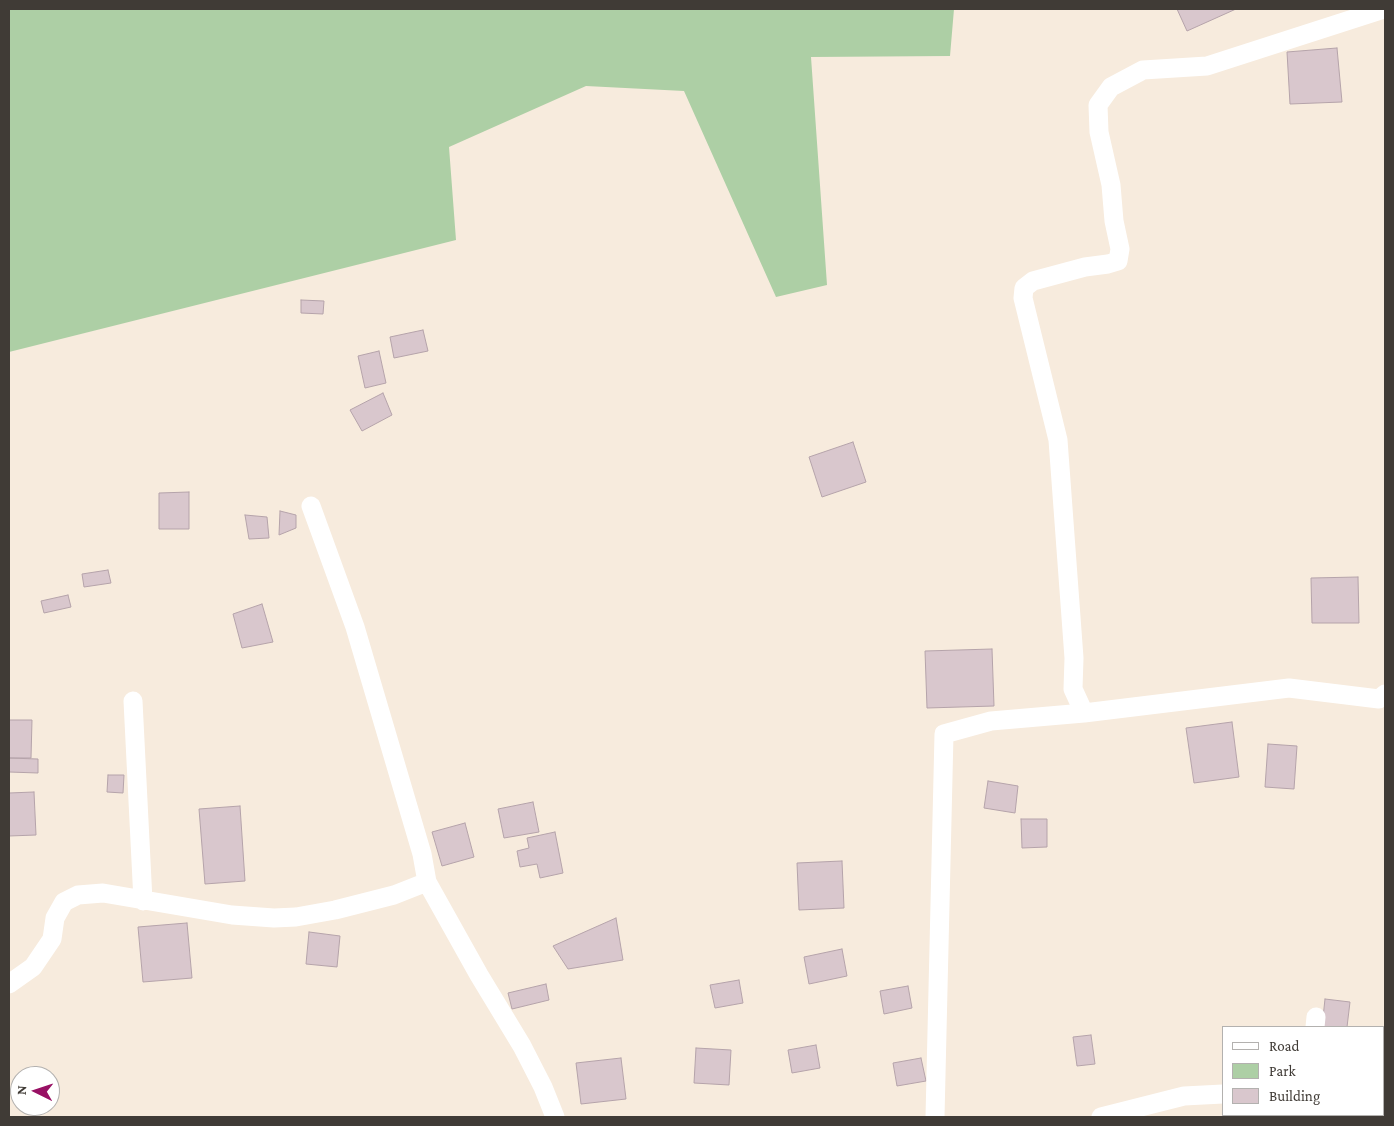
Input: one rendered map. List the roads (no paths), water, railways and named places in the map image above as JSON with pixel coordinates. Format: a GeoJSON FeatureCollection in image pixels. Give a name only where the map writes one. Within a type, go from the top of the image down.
{"type":"FeatureCollection","features":[{"type":"Feature","properties":{"kind":"street"},"geometry":{"type":"LineString","coordinates":[[1084,713],[1073,689],[1074,658],[1058,440],[1023,298],[1024,288],[1033,281],[1118,261],[1120,249],[1114,221],[1111,185],[1099,132],[1098,105],[1111,87],[1143,70],[1207,66],[1384,9]]}},
{"type":"Feature","properties":{"kind":"street"},"geometry":{"type":"LineString","coordinates":[[311,506],[355,627],[422,854],[427,882],[479,975],[522,1046],[543,1087],[555,1117]]}},
{"type":"Feature","properties":{"kind":"street"},"geometry":{"type":"LineString","coordinates":[[935,1117],[944,734],[991,721],[1084,713],[1289,688],[1379,699],[1385,694]]}},
{"type":"Feature","properties":{"kind":"street"},"geometry":{"type":"LineString","coordinates":[[133,701],[143,901]]}},
{"type":"Feature","properties":{"kind":"street"},"geometry":{"type":"LineString","coordinates":[[9,984],[33,968],[52,939],[56,918],[64,902],[78,894],[103,894],[232,915],[274,918],[296,917],[335,910],[394,895],[427,882]]}},
{"type":"Feature","properties":{"kind":"street"},"geometry":{"type":"LineString","coordinates":[[1101,1117],[1184,1096],[1222,1094]]}}]}
